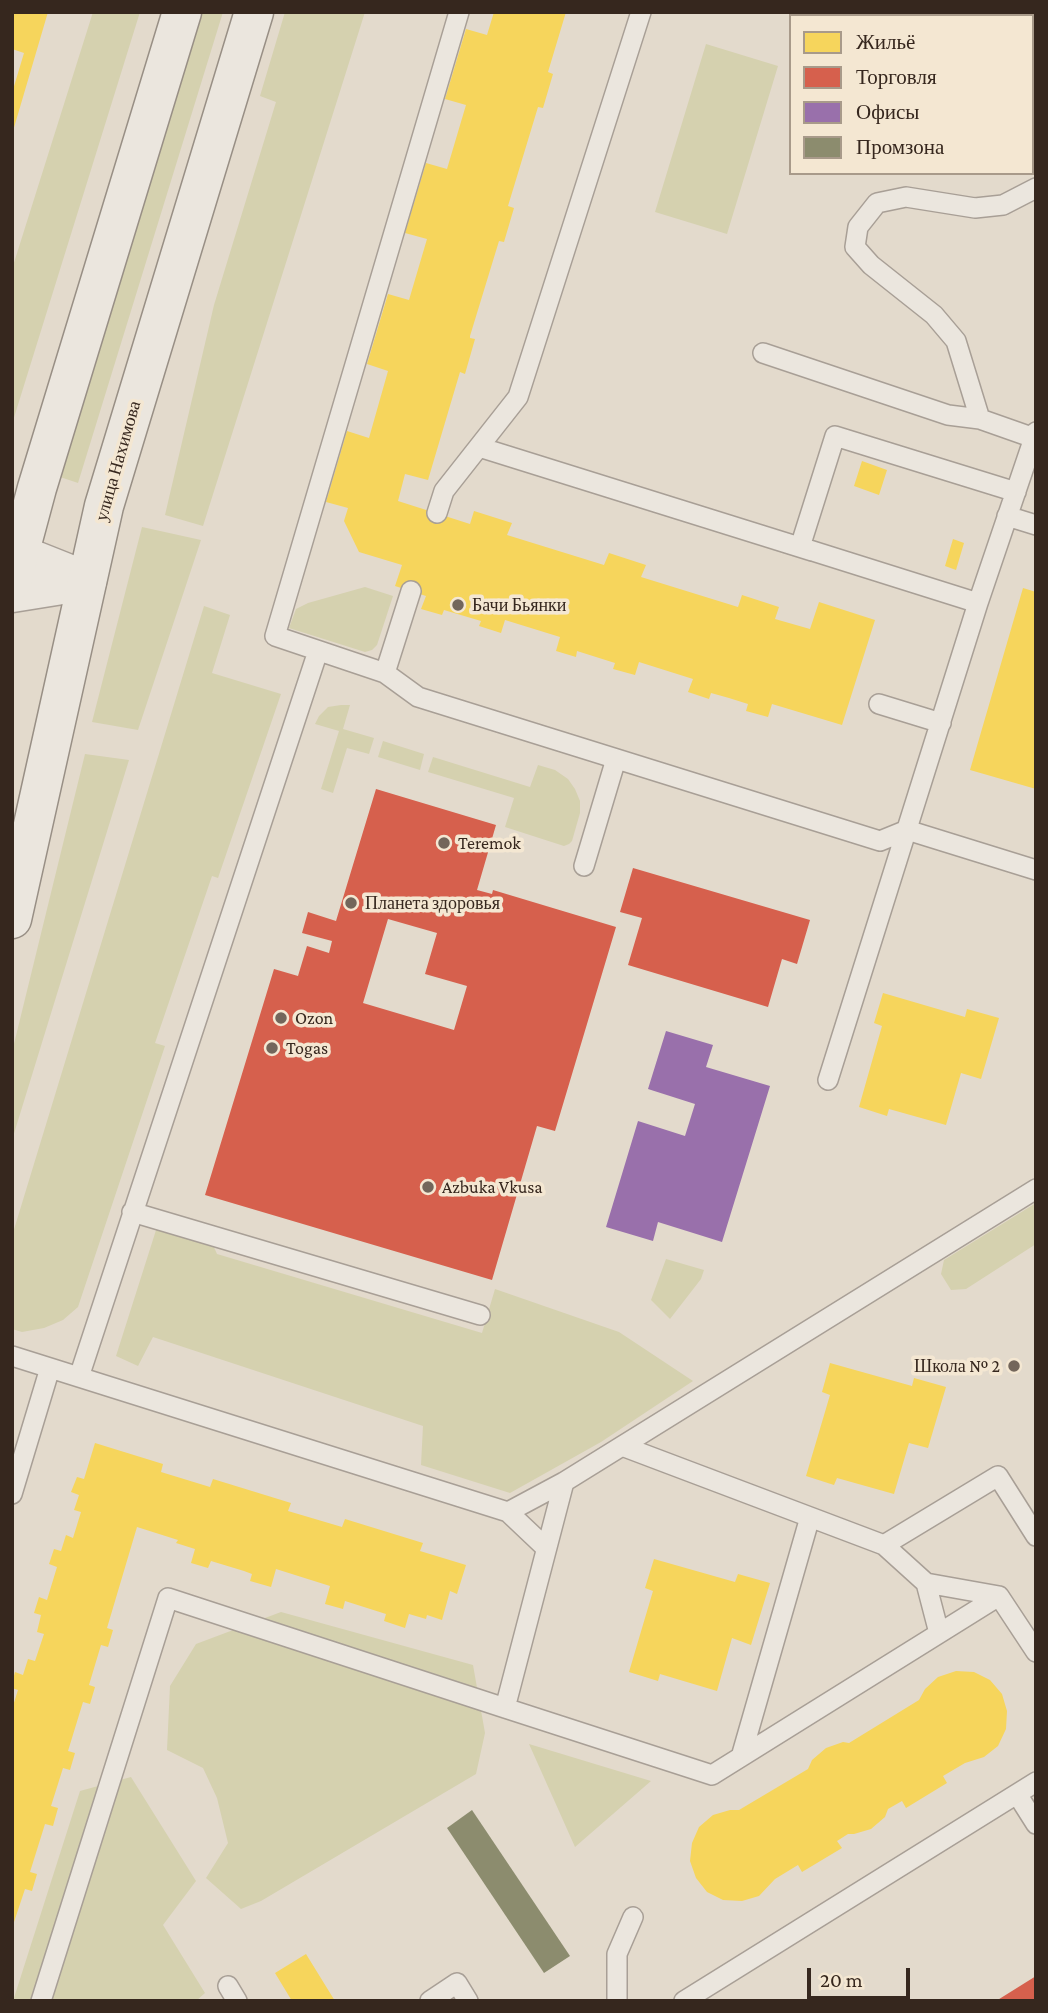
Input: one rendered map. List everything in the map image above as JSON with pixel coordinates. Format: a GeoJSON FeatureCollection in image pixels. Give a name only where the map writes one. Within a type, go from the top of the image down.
{"type":"FeatureCollection","features":[{"type":"Feature","properties":{"kind":"main road"},"geometry":{"type":"LineString","coordinates":[[87,581],[14,563],[182,12]]}},
{"type":"Feature","properties":{"kind":"main road","name":"улица Нахимова"},"geometry":{"type":"LineString","coordinates":[[12,919],[104,506],[254,12]]}},
{"type":"Feature","properties":{"kind":"main road"},"geometry":{"type":"LineString","coordinates":[[12,593],[87,581]]}},
{"type":"Feature","properties":{"kind":"lane"},"geometry":{"type":"LineString","coordinates":[[459,12],[275,636],[385,673],[418,697],[880,841],[907,830],[1036,870]]}},
{"type":"Feature","properties":{"kind":"lane"},"geometry":{"type":"LineString","coordinates":[[437,513],[443,491],[518,397],[641,12]]}},
{"type":"Feature","properties":{"kind":"lane"},"geometry":{"type":"LineString","coordinates":[[981,419],[956,341],[934,315],[871,265],[855,247],[858,227],[877,204],[887,201],[906,197],[975,208],[1003,205],[1036,188]]}},
{"type":"Feature","properties":{"kind":"lane"},"geometry":{"type":"LineString","coordinates":[[763,353],[948,415],[981,419],[1035,435],[978,603],[828,1080]]}},
{"type":"Feature","properties":{"kind":"lane"},"geometry":{"type":"LineString","coordinates":[[800,547],[835,436],[1016,492]]}},
{"type":"Feature","properties":{"kind":"lane"},"geometry":{"type":"LineString","coordinates":[[479,447],[978,603]]}},
{"type":"Feature","properties":{"kind":"lane"},"geometry":{"type":"LineString","coordinates":[[1007,516],[1036,525]]}},
{"type":"Feature","properties":{"kind":"lane"},"geometry":{"type":"LineString","coordinates":[[385,673],[411,591]]}},
{"type":"Feature","properties":{"kind":"lane"},"geometry":{"type":"LineString","coordinates":[[79,1377],[318,651]]}},
{"type":"Feature","properties":{"kind":"lane"},"geometry":{"type":"LineString","coordinates":[[879,704],[941,723]]}},
{"type":"Feature","properties":{"kind":"lane"},"geometry":{"type":"LineString","coordinates":[[584,866],[617,759]]}},
{"type":"Feature","properties":{"kind":"lane"},"geometry":{"type":"LineString","coordinates":[[508,1512],[622,1447],[1036,1189]]}},
{"type":"Feature","properties":{"kind":"lane"},"geometry":{"type":"LineString","coordinates":[[132,1212],[480,1315]]}},
{"type":"Feature","properties":{"kind":"lane"},"geometry":{"type":"LineString","coordinates":[[12,1356],[508,1512],[546,1548]]}},
{"type":"Feature","properties":{"kind":"lane"},"geometry":{"type":"LineString","coordinates":[[12,1494],[50,1368]]}},
{"type":"Feature","properties":{"kind":"lane"},"geometry":{"type":"LineString","coordinates":[[622,1447],[884,1545],[926,1583],[999,1596],[1036,1652]]}},
{"type":"Feature","properties":{"kind":"lane"},"geometry":{"type":"LineString","coordinates":[[884,1545],[998,1476],[1036,1536]]}},
{"type":"Feature","properties":{"kind":"lane"},"geometry":{"type":"LineString","coordinates":[[505,1707],[564,1482]]}},
{"type":"Feature","properties":{"kind":"lane"},"geometry":{"type":"LineString","coordinates":[[741,1757],[810,1517]]}},
{"type":"Feature","properties":{"kind":"lane"},"geometry":{"type":"LineString","coordinates":[[926,1583],[939,1633]]}},
{"type":"Feature","properties":{"kind":"lane"},"geometry":{"type":"LineString","coordinates":[[41,2001],[168,1598],[712,1775],[999,1596]]}},
{"type":"Feature","properties":{"kind":"lane"},"geometry":{"type":"LineString","coordinates":[[684,2001],[1036,1782]]}},
{"type":"Feature","properties":{"kind":"lane"},"geometry":{"type":"LineString","coordinates":[[1017,1794],[1036,1824]]}},
{"type":"Feature","properties":{"kind":"lane"},"geometry":{"type":"LineString","coordinates":[[617,2001],[617,1954],[634,1917]]}},
{"type":"Feature","properties":{"kind":"lane"},"geometry":{"type":"LineString","coordinates":[[429,2001],[457,1983],[468,2001]]}},
{"type":"Feature","properties":{"kind":"shaded area"},"geometry":{"type":"Polygon","coordinates":[[[93,12],[140,12],[12,424],[12,269],[93,12]]]}},
{"type":"Feature","properties":{"kind":"shaded area"},"geometry":{"type":"Polygon","coordinates":[[[200,12],[223,12],[78,483],[57,476],[200,12]]]}},
{"type":"Feature","properties":{"kind":"shaded area"},"geometry":{"type":"Polygon","coordinates":[[[285,12],[365,12],[203,526],[165,515],[214,305],[276,102],[260,96],[285,12]]]}},
{"type":"Feature","properties":{"kind":"shaded area"},"geometry":{"type":"Polygon","coordinates":[[[706,44],[778,66],[727,234],[655,212],[706,44]]]}},
{"type":"Feature","properties":{"kind":"shaded area"},"geometry":{"type":"Polygon","coordinates":[[[142,527],[201,540],[138,730],[92,722],[142,527]]]}},
{"type":"Feature","properties":{"kind":"shaded area"},"geometry":{"type":"Polygon","coordinates":[[[365,587],[393,596],[377,645],[372,650],[365,652],[289,628],[296,609],[365,587]]]}},
{"type":"Feature","properties":{"kind":"shaded area"},"geometry":{"type":"Polygon","coordinates":[[[204,606],[230,615],[212,673],[281,694],[218,878],[212,876],[155,1043],[165,1046],[78,1307],[63,1320],[44,1328],[22,1332],[12,1329],[12,1236],[204,606]]]}},
{"type":"Feature","properties":{"kind":"shaded area"},"geometry":{"type":"Polygon","coordinates":[[[350,705],[343,729],[374,738],[369,754],[347,748],[333,793],[321,789],[339,731],[315,724],[328,707],[350,705]]]}},
{"type":"Feature","properties":{"kind":"shaded area"},"geometry":{"type":"Polygon","coordinates":[[[383,741],[424,754],[420,770],[378,757],[383,741]]]}},
{"type":"Feature","properties":{"kind":"shaded area"},"geometry":{"type":"Polygon","coordinates":[[[85,754],[129,760],[12,1140],[12,1052],[85,754]]]}},
{"type":"Feature","properties":{"kind":"shaded area"},"geometry":{"type":"Polygon","coordinates":[[[433,757],[530,787],[538,765],[555,770],[568,779],[580,801],[580,813],[572,841],[564,846],[505,827],[514,798],[428,772],[433,757]]]}},
{"type":"Feature","properties":{"kind":"shaded area"},"geometry":{"type":"Polygon","coordinates":[[[1036,1203],[1036,1244],[966,1289],[951,1290],[941,1274],[944,1260],[1036,1203]]]}},
{"type":"Feature","properties":{"kind":"shaded area"},"geometry":{"type":"Polygon","coordinates":[[[157,1227],[213,1245],[217,1254],[482,1333],[495,1289],[619,1332],[693,1381],[601,1442],[510,1493],[421,1465],[423,1426],[153,1337],[138,1366],[116,1356],[157,1227]]]}},
{"type":"Feature","properties":{"kind":"shaded area"},"geometry":{"type":"Polygon","coordinates":[[[666,1259],[704,1270],[701,1279],[670,1319],[651,1300],[666,1259]]]}},
{"type":"Feature","properties":{"kind":"shaded area"},"geometry":{"type":"Polygon","coordinates":[[[281,1612],[473,1665],[485,1733],[476,1774],[261,1901],[241,1909],[206,1878],[228,1843],[217,1798],[203,1768],[167,1750],[170,1686],[196,1644],[281,1612]]]}},
{"type":"Feature","properties":{"kind":"shaded area"},"geometry":{"type":"Polygon","coordinates":[[[529,1744],[651,1781],[575,1847],[529,1744]]]}},
{"type":"Feature","properties":{"kind":"shaded area"},"geometry":{"type":"Polygon","coordinates":[[[131,1777],[196,1881],[163,1925],[205,1993],[196,2001],[13,2001],[80,1791],[131,1777]]]}},
{"type":"Feature","properties":{"kind":"building: Жильё"},"geometry":{"type":"Polygon","coordinates":[[[12,12],[48,12],[13,131],[12,93],[24,53],[12,49],[12,12]]]}},
{"type":"Feature","properties":{"kind":"building: Жильё"},"geometry":{"type":"Polygon","coordinates":[[[494,12],[566,12],[548,72],[553,74],[543,108],[538,107],[508,206],[514,208],[504,242],[499,241],[470,336],[475,339],[465,374],[460,372],[428,480],[405,474],[398,501],[470,524],[474,511],[512,523],[507,535],[604,565],[609,553],[646,565],[641,577],[738,607],[742,595],[779,607],[775,619],[810,629],[819,602],[875,620],[842,725],[772,704],[768,717],[746,711],[748,704],[711,693],[709,699],[688,692],[693,679],[639,662],[635,675],[613,669],[615,663],[577,651],[576,657],[556,651],[560,637],[505,620],[501,633],[479,626],[481,621],[444,610],[442,615],[421,609],[426,596],[395,586],[402,565],[359,552],[344,521],[348,508],[326,502],[347,431],[369,438],[388,371],[367,364],[388,294],[409,300],[427,239],[405,233],[426,163],[447,169],[466,105],[445,99],[466,29],[487,35],[494,12]]]}},
{"type":"Feature","properties":{"kind":"building: Жильё"},"geometry":{"type":"Polygon","coordinates":[[[862,461],[887,470],[879,495],[854,486],[862,461]]]}},
{"type":"Feature","properties":{"kind":"building: Жильё"},"geometry":{"type":"Polygon","coordinates":[[[953,539],[964,543],[956,570],[945,566],[953,539]]]}},
{"type":"Feature","properties":{"kind":"building: Жильё"},"geometry":{"type":"Polygon","coordinates":[[[1023,588],[1036,592],[1036,789],[970,770],[1023,588]]]}},
{"type":"Feature","properties":{"kind":"building: Жильё"},"geometry":{"type":"Polygon","coordinates":[[[883,993],[965,1017],[967,1009],[999,1018],[981,1079],[961,1073],[946,1125],[889,1109],[887,1116],[859,1107],[882,1026],[874,1023],[883,993]]]}},
{"type":"Feature","properties":{"kind":"building: Жильё"},"geometry":{"type":"Polygon","coordinates":[[[830,1363],[912,1386],[914,1378],[946,1387],[928,1448],[909,1443],[894,1494],[837,1478],[834,1485],[806,1476],[830,1395],[822,1392],[830,1363]]]}},
{"type":"Feature","properties":{"kind":"building: Жильё"},"geometry":{"type":"Polygon","coordinates":[[[95,1443],[163,1464],[161,1472],[210,1487],[213,1479],[291,1503],[288,1511],[342,1527],[345,1519],[423,1543],[420,1551],[466,1565],[457,1594],[450,1591],[442,1620],[427,1615],[426,1619],[409,1614],[405,1628],[384,1621],[386,1614],[345,1601],[343,1609],[325,1604],[330,1586],[276,1569],[271,1587],[250,1581],[252,1574],[211,1561],[208,1568],[191,1563],[195,1549],[176,1543],[178,1540],[137,1527],[107,1628],[113,1630],[108,1647],[101,1645],[89,1685],[95,1687],[90,1704],[83,1702],[68,1751],[75,1753],[70,1770],[63,1768],[51,1806],[58,1808],[53,1826],[45,1824],[30,1872],[37,1874],[32,1891],[25,1889],[12,1928],[12,1709],[18,1690],[12,1688],[12,1683],[15,1672],[23,1675],[28,1659],[35,1661],[44,1634],[37,1632],[41,1615],[34,1613],[39,1597],[47,1600],[57,1567],[49,1564],[54,1549],[61,1551],[66,1535],[73,1538],[81,1512],[74,1510],[79,1495],[71,1492],[77,1477],[84,1479],[95,1443]]]}},
{"type":"Feature","properties":{"kind":"building: Жильё"},"geometry":{"type":"Polygon","coordinates":[[[654,1559],[735,1582],[738,1574],[770,1583],[751,1645],[732,1638],[717,1691],[660,1674],[658,1681],[629,1672],[653,1591],[645,1588],[654,1559]]]}},
{"type":"Feature","properties":{"kind":"building: Жильё"},"geometry":{"type":"Polygon","coordinates":[[[956,1671],[974,1672],[990,1680],[1002,1694],[1007,1711],[1006,1729],[998,1746],[984,1757],[965,1763],[943,1776],[947,1783],[906,1808],[902,1801],[888,1809],[885,1817],[871,1829],[848,1834],[837,1841],[842,1848],[802,1872],[798,1865],[775,1879],[759,1896],[742,1901],[723,1900],[707,1892],[696,1878],[690,1861],[692,1843],[699,1827],[713,1815],[739,1810],[808,1769],[812,1760],[826,1748],[843,1742],[849,1743],[919,1700],[925,1689],[938,1677],[956,1671]]]}},
{"type":"Feature","properties":{"kind":"building: Жильё"},"geometry":{"type":"Polygon","coordinates":[[[306,1954],[335,2001],[292,2001],[275,1973],[306,1954]]]}},
{"type":"Feature","properties":{"kind":"building: Торговля"},"geometry":{"type":"Polygon","coordinates":[[[376,789],[496,825],[477,890],[492,894],[493,890],[616,927],[555,1131],[537,1126],[492,1280],[205,1195],[274,969],[298,976],[307,946],[329,953],[332,941],[302,933],[308,912],[336,921],[376,789]],[[388,919],[363,1003],[454,1030],[467,986],[425,974],[437,933],[388,919]]]}},
{"type":"Feature","properties":{"kind":"building: Торговля"},"geometry":{"type":"Polygon","coordinates":[[[633,868],[810,920],[797,964],[782,959],[768,1007],[628,965],[642,918],[620,912],[633,868]]]}},
{"type":"Feature","properties":{"kind":"building: Торговля"},"geometry":{"type":"Polygon","coordinates":[[[1036,1976],[1036,2001],[996,2001],[1036,1976]]]}},
{"type":"Feature","properties":{"kind":"building: Офисы"},"geometry":{"type":"Polygon","coordinates":[[[666,1031],[713,1045],[706,1067],[770,1086],[722,1242],[658,1222],[653,1241],[606,1227],[638,1121],[685,1136],[695,1104],[648,1089],[666,1031]]]}},
{"type":"Feature","properties":{"kind":"building: Промзона"},"geometry":{"type":"Polygon","coordinates":[[[472,1810],[570,1956],[544,1973],[447,1828],[472,1810]]]}},
{"type":"Feature","properties":{"kind":"place","name":"Бачи Бьянки"},"geometry":{"type":"Point","coordinates":[458,605]}},
{"type":"Feature","properties":{"kind":"place","name":"Teremok"},"geometry":{"type":"Point","coordinates":[444,843]}},
{"type":"Feature","properties":{"kind":"place","name":"Планета здоровья"},"geometry":{"type":"Point","coordinates":[351,903]}},
{"type":"Feature","properties":{"kind":"place","name":"Ozon"},"geometry":{"type":"Point","coordinates":[281,1018]}},
{"type":"Feature","properties":{"kind":"place","name":"Togas"},"geometry":{"type":"Point","coordinates":[272,1048]}},
{"type":"Feature","properties":{"kind":"place","name":"Azbuka Vkusa"},"geometry":{"type":"Point","coordinates":[428,1187]}},
{"type":"Feature","properties":{"kind":"place","name":"Школа № 2"},"geometry":{"type":"Point","coordinates":[1014,1366]}}]}
